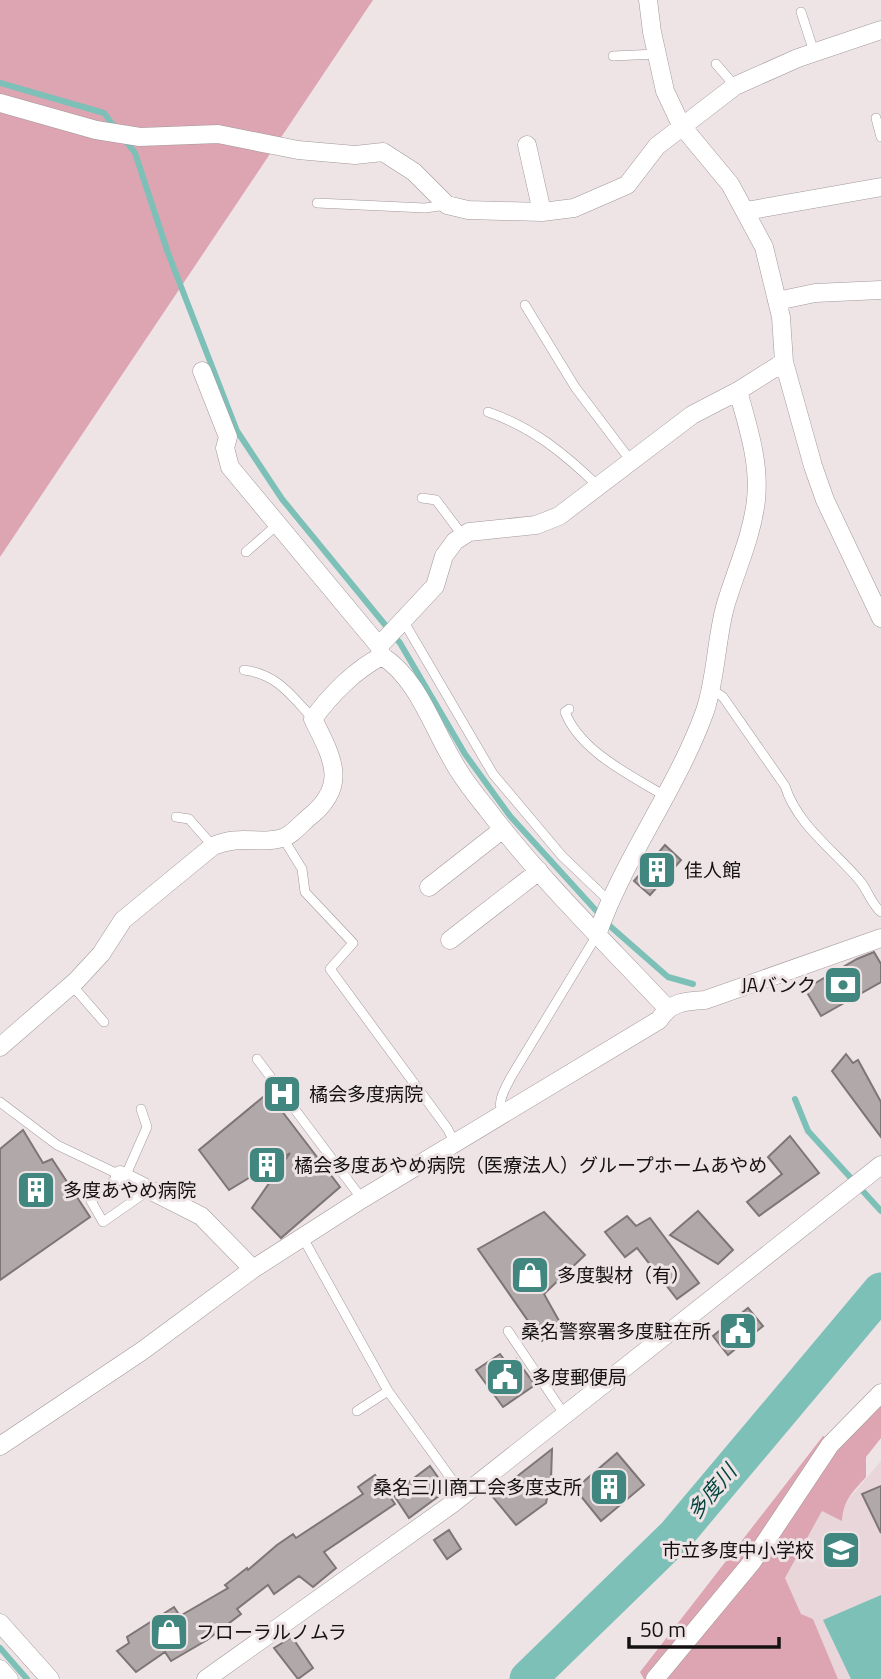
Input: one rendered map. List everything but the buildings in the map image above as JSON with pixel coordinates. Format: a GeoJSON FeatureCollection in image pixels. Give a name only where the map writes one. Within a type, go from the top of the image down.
{"type":"FeatureCollection","features":[{"type":"Feature","properties":{"kind":"street"},"geometry":{"type":"LineString","coordinates":[[648,0],[665,91],[681,125],[730,184],[764,247],[777,301],[784,362],[825,500],[881,618]]}},
{"type":"Feature","properties":{"kind":"street"},"geometry":{"type":"LineString","coordinates":[[0,103],[104,132],[140,137],[227,135],[298,150],[355,155],[383,152],[414,172],[447,205],[468,211],[542,212],[574,208],[627,185],[657,146],[735,86],[814,52],[881,30]]}},
{"type":"Feature","properties":{"kind":"street"},"geometry":{"type":"LineString","coordinates":[[527,145],[542,212]]}},
{"type":"Feature","properties":{"kind":"street"},"geometry":{"type":"LineString","coordinates":[[746,211],[881,187]]}},
{"type":"Feature","properties":{"kind":"street"},"geometry":{"type":"LineString","coordinates":[[777,301],[815,293],[881,290]]}},
{"type":"Feature","properties":{"kind":"street"},"geometry":{"type":"LineString","coordinates":[[2,1042],[71,984],[101,954],[123,920],[214,846],[230,838],[283,838],[330,797],[335,778],[330,754],[313,719],[323,705],[381,651],[435,586],[444,556],[463,536],[490,528],[536,525],[559,516],[692,415],[738,391],[784,362]]}},
{"type":"Feature","properties":{"kind":"street"},"geometry":{"type":"LineString","coordinates":[[202,371],[228,437],[225,447],[230,467],[394,664],[422,704],[453,763],[503,829],[597,935],[667,1008]]}},
{"type":"Feature","properties":{"kind":"street"},"geometry":{"type":"LineString","coordinates":[[597,935],[608,901],[665,796],[705,710],[724,609],[746,545],[756,500],[757,466],[738,391]]}},
{"type":"Feature","properties":{"kind":"street"},"geometry":{"type":"LineString","coordinates":[[429,887],[503,829]]}},
{"type":"Feature","properties":{"kind":"street"},"geometry":{"type":"LineString","coordinates":[[450,940],[539,871]]}},
{"type":"Feature","properties":{"kind":"street"},"geometry":{"type":"LineString","coordinates":[[0,1446],[142,1351],[253,1269],[608,1048],[659,1020],[667,1008],[685,1001],[705,1000],[881,938]]}},
{"type":"Feature","properties":{"kind":"street"},"geometry":{"type":"LineString","coordinates":[[206,1679],[463,1495],[876,1169]]}},
{"type":"Feature","properties":{"kind":"street"},"geometry":{"type":"LineString","coordinates":[[122,1176],[150,1188],[208,1222],[253,1269]]}},
{"type":"Feature","properties":{"kind":"street"},"geometry":{"type":"LineString","coordinates":[[655,1679],[752,1562],[830,1445],[881,1393]]}},
{"type":"Feature","properties":{"kind":"street"},"geometry":{"type":"LineString","coordinates":[[0,1623],[50,1679]]}},
{"type":"Feature","properties":{"kind":"street"},"geometry":{"type":"LineString","coordinates":[[0,1669],[9,1679]]}},
{"type":"Feature","properties":{"kind":"lane"},"geometry":{"type":"LineString","coordinates":[[802,12],[814,52]]}},
{"type":"Feature","properties":{"kind":"lane"},"geometry":{"type":"LineString","coordinates":[[613,56],[657,54]]}},
{"type":"Feature","properties":{"kind":"lane"},"geometry":{"type":"LineString","coordinates":[[716,64],[735,86]]}},
{"type":"Feature","properties":{"kind":"lane"},"geometry":{"type":"LineString","coordinates":[[876,118],[881,137]]}},
{"type":"Feature","properties":{"kind":"lane"},"geometry":{"type":"LineString","coordinates":[[317,204],[425,208],[447,205]]}},
{"type":"Feature","properties":{"kind":"lane"},"geometry":{"type":"LineString","coordinates":[[525,305],[575,387],[631,461]]}},
{"type":"Feature","properties":{"kind":"lane"},"geometry":{"type":"LineString","coordinates":[[488,412],[515,421],[565,454],[597,486]]}},
{"type":"Feature","properties":{"kind":"lane"},"geometry":{"type":"LineString","coordinates":[[422,498],[436,500],[463,536]]}},
{"type":"Feature","properties":{"kind":"lane"},"geometry":{"type":"LineString","coordinates":[[246,552],[278,524]]}},
{"type":"Feature","properties":{"kind":"lane"},"geometry":{"type":"LineString","coordinates":[[404,622],[493,774],[562,856],[608,901]]}},
{"type":"Feature","properties":{"kind":"lane"},"geometry":{"type":"LineString","coordinates":[[244,670],[263,673],[278,681],[313,719]]}},
{"type":"Feature","properties":{"kind":"lane"},"geometry":{"type":"LineString","coordinates":[[710,688],[723,697],[785,786],[789,799],[801,816],[861,882],[881,912]]}},
{"type":"Feature","properties":{"kind":"lane"},"geometry":{"type":"LineString","coordinates":[[569,709],[565,712],[571,727],[619,769],[665,796]]}},
{"type":"Feature","properties":{"kind":"lane"},"geometry":{"type":"LineString","coordinates":[[176,817],[189,820],[214,846]]}},
{"type":"Feature","properties":{"kind":"lane"},"geometry":{"type":"LineString","coordinates":[[283,838],[302,869],[305,892],[354,943],[330,969],[447,1128],[455,1143]]}},
{"type":"Feature","properties":{"kind":"lane"},"geometry":{"type":"LineString","coordinates":[[503,1115],[500,1109],[502,1095],[511,1077],[597,935]]}},
{"type":"Feature","properties":{"kind":"lane"},"geometry":{"type":"LineString","coordinates":[[71,984],[104,1022]]}},
{"type":"Feature","properties":{"kind":"lane"},"geometry":{"type":"LineString","coordinates":[[257,1059],[362,1199]]}},
{"type":"Feature","properties":{"kind":"lane"},"geometry":{"type":"LineString","coordinates":[[0,1102],[57,1145],[122,1176]]}},
{"type":"Feature","properties":{"kind":"lane"},"geometry":{"type":"LineString","coordinates":[[141,1109],[147,1127],[122,1176],[91,1201],[103,1222],[150,1188]]}},
{"type":"Feature","properties":{"kind":"lane"},"geometry":{"type":"LineString","coordinates":[[303,1238],[388,1391],[463,1495]]}},
{"type":"Feature","properties":{"kind":"lane"},"geometry":{"type":"LineString","coordinates":[[508,1331],[564,1414]]}},
{"type":"Feature","properties":{"kind":"lane"},"geometry":{"type":"LineString","coordinates":[[357,1411],[388,1391]]}},
{"type":"Feature","properties":{"kind":"shaded area"},"geometry":{"type":"Polygon","coordinates":[[[0,0],[373,0],[0,557],[0,0]]]}},
{"type":"Feature","properties":{"kind":"shaded area"},"geometry":{"type":"Polygon","coordinates":[[[881,1405],[881,1438],[866,1457],[866,1477],[847,1502],[842,1521],[822,1511],[785,1578],[801,1614],[813,1619],[838,1679],[644,1679],[640,1672],[823,1436],[837,1444],[881,1405]]]}},
{"type":"Feature","properties":{"kind":"shaded area","name":"市立多度中小学校"},"geometry":{"type":"Polygon","coordinates":[[[881,1461],[881,1679],[838,1679],[813,1619],[801,1614],[785,1578],[822,1511],[842,1507],[881,1461]]]}},
{"type":"Feature","properties":{"kind":"water"},"geometry":{"type":"Polygon","coordinates":[[[881,1595],[881,1679],[851,1679],[823,1620],[881,1595]]]}},
{"type":"Feature","properties":{"kind":"waterway"},"geometry":{"type":"LineString","coordinates":[[0,83],[104,113],[116,129]]}},
{"type":"Feature","properties":{"kind":"waterway"},"geometry":{"type":"LineString","coordinates":[[123,137],[135,153],[168,253],[237,431],[282,499],[400,643],[465,754],[510,816],[611,927],[668,977],[693,984]]}},
{"type":"Feature","properties":{"kind":"waterway"},"geometry":{"type":"LineString","coordinates":[[795,1099],[808,1131],[881,1211]]}},
{"type":"Feature","properties":{"kind":"waterway","name":"多度川"},"geometry":{"type":"LineString","coordinates":[[528,1679],[676,1535],[881,1291]]}},
{"type":"Feature","properties":{"kind":"waterway"},"geometry":{"type":"LineString","coordinates":[[0,1648],[27,1679]]}},
{"type":"Feature","properties":{"kind":"place","name":"佳人館"},"geometry":{"type":"Point","coordinates":[657,870]}},
{"type":"Feature","properties":{"kind":"place","name":"JAバンク"},"geometry":{"type":"Point","coordinates":[843,985]}},
{"type":"Feature","properties":{"kind":"place","name":"橘会多度病院"},"geometry":{"type":"Point","coordinates":[282,1094]}},
{"type":"Feature","properties":{"kind":"place","name":"橘会多度あやめ病院（医療法人）グループホームあやめ"},"geometry":{"type":"Point","coordinates":[267,1165]}},
{"type":"Feature","properties":{"kind":"place","name":"多度あやめ病院"},"geometry":{"type":"Point","coordinates":[36,1190]}},
{"type":"Feature","properties":{"kind":"place","name":"多度製材（有）"},"geometry":{"type":"Point","coordinates":[530,1275]}},
{"type":"Feature","properties":{"kind":"place","name":"桑名警察署多度駐在所"},"geometry":{"type":"Point","coordinates":[738,1331]}},
{"type":"Feature","properties":{"kind":"place","name":"多度郵便局"},"geometry":{"type":"Point","coordinates":[505,1377]}},
{"type":"Feature","properties":{"kind":"place","name":"桑名三川商工会多度支所"},"geometry":{"type":"Point","coordinates":[609,1487]}},
{"type":"Feature","properties":{"kind":"place","name":"市立多度中小学校"},"geometry":{"type":"Point","coordinates":[841,1550]}},
{"type":"Feature","properties":{"kind":"place","name":"フローラルノムラ"},"geometry":{"type":"Point","coordinates":[169,1632]}}]}
